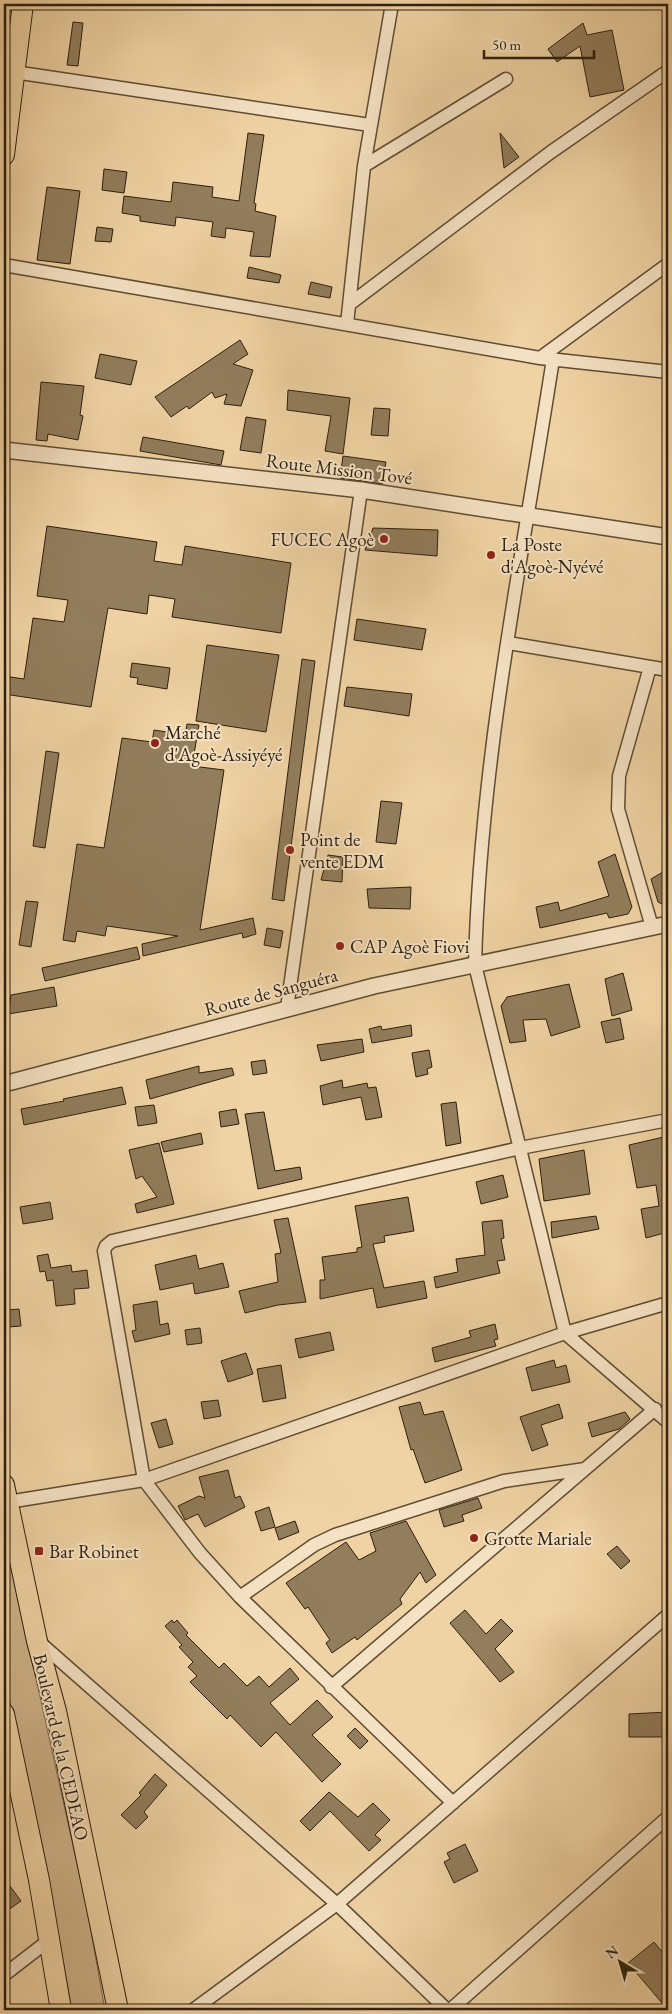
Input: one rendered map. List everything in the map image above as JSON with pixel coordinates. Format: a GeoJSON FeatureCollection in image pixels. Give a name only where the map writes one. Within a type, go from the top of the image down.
{"type":"FeatureCollection","features":[{"type":"Feature","properties":{"kind":"main road"},"geometry":{"type":"LineString","coordinates":[[4,155],[23,4]]}},
{"type":"Feature","properties":{"kind":"main road","name":"Boulevard de la CEDEAO"},"geometry":{"type":"LineString","coordinates":[[6,1493],[37,1641],[56,1711],[118,2010]]}},
{"type":"Feature","properties":{"kind":"main road"},"geometry":{"type":"LineString","coordinates":[[4,1714],[8,1768],[39,1880],[61,2010]]}},
{"type":"Feature","properties":{"kind":"street"},"geometry":{"type":"LineString","coordinates":[[347,324],[351,303],[364,166],[392,4]]}},
{"type":"Feature","properties":{"kind":"street"},"geometry":{"type":"LineString","coordinates":[[351,303],[551,152],[668,71]]}},
{"type":"Feature","properties":{"kind":"street"},"geometry":{"type":"LineString","coordinates":[[14,72],[370,125]]}},
{"type":"Feature","properties":{"kind":"street"},"geometry":{"type":"LineString","coordinates":[[364,166],[506,79]]}},
{"type":"Feature","properties":{"kind":"street"},"geometry":{"type":"LineString","coordinates":[[540,358],[668,264]]}},
{"type":"Feature","properties":{"kind":"street"},"geometry":{"type":"LineString","coordinates":[[4,265],[540,358],[668,372]]}},
{"type":"Feature","properties":{"kind":"street"},"geometry":{"type":"LineString","coordinates":[[554,359],[508,643],[481,854],[475,964],[566,1333],[668,1422]]}},
{"type":"Feature","properties":{"kind":"street","name":"Route Mission Tové"},"geometry":{"type":"LineString","coordinates":[[4,450],[361,490],[668,537]]}},
{"type":"Feature","properties":{"kind":"street"},"geometry":{"type":"LineString","coordinates":[[287,1008],[361,490]]}},
{"type":"Feature","properties":{"kind":"street"},"geometry":{"type":"LineString","coordinates":[[508,643],[668,670]]}},
{"type":"Feature","properties":{"kind":"street"},"geometry":{"type":"LineString","coordinates":[[650,667],[619,776],[617,794],[618,809],[652,927]]}},
{"type":"Feature","properties":{"kind":"street","name":"Route de Sanguéra"},"geometry":{"type":"LineString","coordinates":[[4,1084],[287,1008],[475,964],[668,924]]}},
{"type":"Feature","properties":{"kind":"street"},"geometry":{"type":"LineString","coordinates":[[453,1803],[240,1598],[200,1553],[144,1480],[104,1251],[106,1246],[112,1241],[520,1148],[668,1120]]}},
{"type":"Feature","properties":{"kind":"street"},"geometry":{"type":"LineString","coordinates":[[6,1493],[144,1480],[566,1333],[668,1303]]}},
{"type":"Feature","properties":{"kind":"street"},"geometry":{"type":"LineString","coordinates":[[331,1687],[655,1409]]}},
{"type":"Feature","properties":{"kind":"street"},"geometry":{"type":"LineString","coordinates":[[240,1598],[314,1545],[334,1535],[504,1482],[585,1469]]}},
{"type":"Feature","properties":{"kind":"street"},"geometry":{"type":"LineString","coordinates":[[193,2010],[337,1904],[668,1616]]}},
{"type":"Feature","properties":{"kind":"street"},"geometry":{"type":"LineString","coordinates":[[37,1641],[337,1904],[449,2010],[668,1817]]}},
{"type":"Feature","properties":{"kind":"street"},"geometry":{"type":"LineString","coordinates":[[4,1976],[48,1941]]}},
{"type":"Feature","properties":{"kind":"shaded area"},"geometry":{"type":"Polygon","coordinates":[[[4,4],[11,4],[4,56],[4,4]]]}},
{"type":"Feature","properties":{"kind":"shaded area"},"geometry":{"type":"Polygon","coordinates":[[[4,1534],[87,1909],[105,2010],[72,2010],[48,1878],[4,1674],[4,1534]]]}},
{"type":"Feature","properties":{"kind":"building"},"geometry":{"type":"Polygon","coordinates":[[[73,22],[83,23],[78,66],[67,65],[73,22]]]}},
{"type":"Feature","properties":{"kind":"building"},"geometry":{"type":"Polygon","coordinates":[[[583,23],[587,35],[612,30],[624,90],[590,97],[580,46],[557,62],[548,49],[583,23]]]}},
{"type":"Feature","properties":{"kind":"building"},"geometry":{"type":"Polygon","coordinates":[[[248,133],[264,135],[254,203],[256,204],[255,211],[276,216],[270,257],[250,256],[254,232],[226,228],[225,238],[211,236],[213,222],[176,217],[175,226],[140,221],[140,216],[122,213],[124,196],[171,202],[173,182],[213,187],[212,197],[239,201],[248,133]]]}},
{"type":"Feature","properties":{"kind":"building"},"geometry":{"type":"Polygon","coordinates":[[[500,133],[519,157],[504,168],[500,133]]]}},
{"type":"Feature","properties":{"kind":"building"},"geometry":{"type":"Polygon","coordinates":[[[104,169],[127,172],[124,193],[102,190],[104,169]]]}},
{"type":"Feature","properties":{"kind":"building"},"geometry":{"type":"Polygon","coordinates":[[[47,187],[80,191],[70,264],[37,260],[47,187]]]}},
{"type":"Feature","properties":{"kind":"building"},"geometry":{"type":"Polygon","coordinates":[[[97,227],[113,229],[111,242],[95,241],[97,227]]]}},
{"type":"Feature","properties":{"kind":"building"},"geometry":{"type":"Polygon","coordinates":[[[249,267],[281,275],[279,283],[247,278],[249,267]]]}},
{"type":"Feature","properties":{"kind":"building"},"geometry":{"type":"Polygon","coordinates":[[[311,282],[332,287],[330,298],[308,294],[311,282]]]}},
{"type":"Feature","properties":{"kind":"building"},"geometry":{"type":"Polygon","coordinates":[[[240,340],[248,354],[233,364],[253,370],[241,406],[224,404],[227,394],[215,398],[212,392],[189,409],[187,406],[171,417],[155,397],[240,340]]]}},
{"type":"Feature","properties":{"kind":"building"},"geometry":{"type":"Polygon","coordinates":[[[100,354],[137,361],[131,385],[95,378],[100,354]]]}},
{"type":"Feature","properties":{"kind":"building"},"geometry":{"type":"Polygon","coordinates":[[[41,382],[84,386],[80,415],[83,416],[78,440],[48,434],[47,441],[36,440],[41,382]]]}},
{"type":"Feature","properties":{"kind":"building"},"geometry":{"type":"Polygon","coordinates":[[[288,390],[350,398],[343,454],[325,451],[331,416],[287,410],[288,390]]]}},
{"type":"Feature","properties":{"kind":"building"},"geometry":{"type":"Polygon","coordinates":[[[374,408],[390,409],[388,436],[371,435],[374,408]]]}},
{"type":"Feature","properties":{"kind":"building"},"geometry":{"type":"Polygon","coordinates":[[[246,417],[266,420],[261,453],[240,450],[246,417]]]}},
{"type":"Feature","properties":{"kind":"building"},"geometry":{"type":"Polygon","coordinates":[[[143,437],[224,451],[221,465],[140,451],[143,437]]]}},
{"type":"Feature","properties":{"kind":"building"},"geometry":{"type":"Polygon","coordinates":[[[343,456],[386,462],[382,484],[340,478],[343,456]]]}},
{"type":"Feature","properties":{"kind":"building"},"geometry":{"type":"Polygon","coordinates":[[[47,526],[157,542],[154,561],[182,565],[185,546],[291,563],[281,633],[172,617],[175,599],[149,595],[147,614],[108,608],[91,707],[4,694],[4,676],[24,679],[33,618],[64,622],[68,600],[37,596],[47,526]]]}},
{"type":"Feature","properties":{"kind":"building"},"geometry":{"type":"Polygon","coordinates":[[[373,528],[438,530],[437,556],[365,550],[373,528]]]}},
{"type":"Feature","properties":{"kind":"building"},"geometry":{"type":"Polygon","coordinates":[[[357,619],[426,629],[422,650],[354,640],[357,619]]]}},
{"type":"Feature","properties":{"kind":"building"},"geometry":{"type":"Polygon","coordinates":[[[207,645],[279,655],[266,732],[196,721],[207,645]]]}},
{"type":"Feature","properties":{"kind":"building"},"geometry":{"type":"Polygon","coordinates":[[[302,659],[315,661],[284,901],[272,899],[302,659]]]}},
{"type":"Feature","properties":{"kind":"building"},"geometry":{"type":"Polygon","coordinates":[[[132,663],[170,668],[167,689],[137,684],[138,678],[130,677],[132,663]]]}},
{"type":"Feature","properties":{"kind":"building"},"geometry":{"type":"Polygon","coordinates":[[[347,687],[412,694],[409,716],[344,706],[347,687]]]}},
{"type":"Feature","properties":{"kind":"building"},"geometry":{"type":"Polygon","coordinates":[[[187,724],[199,725],[192,766],[224,770],[200,930],[253,918],[256,934],[243,938],[242,933],[143,956],[142,944],[178,936],[107,926],[105,936],[77,931],[75,942],[63,940],[77,844],[104,848],[122,738],[152,742],[154,730],[185,735],[187,724]]]}},
{"type":"Feature","properties":{"kind":"building"},"geometry":{"type":"Polygon","coordinates":[[[46,751],[59,753],[45,848],[33,846],[46,751]]]}},
{"type":"Feature","properties":{"kind":"building"},"geometry":{"type":"Polygon","coordinates":[[[381,801],[402,803],[396,844],[376,842],[381,801]]]}},
{"type":"Feature","properties":{"kind":"building"},"geometry":{"type":"Polygon","coordinates":[[[615,854],[632,907],[628,914],[609,918],[607,913],[540,928],[536,907],[558,902],[560,911],[609,896],[598,862],[615,854]]]}},
{"type":"Feature","properties":{"kind":"building"},"geometry":{"type":"Polygon","coordinates":[[[328,855],[343,857],[342,882],[321,880],[328,855]]]}},
{"type":"Feature","properties":{"kind":"building"},"geometry":{"type":"Polygon","coordinates":[[[668,869],[668,907],[658,902],[651,879],[668,869]]]}},
{"type":"Feature","properties":{"kind":"building"},"geometry":{"type":"Polygon","coordinates":[[[411,887],[410,909],[369,908],[367,889],[411,887]]]}},
{"type":"Feature","properties":{"kind":"building"},"geometry":{"type":"Polygon","coordinates":[[[26,901],[38,902],[31,947],[19,945],[26,901]]]}},
{"type":"Feature","properties":{"kind":"building"},"geometry":{"type":"Polygon","coordinates":[[[267,928],[283,931],[280,948],[264,945],[267,928]]]}},
{"type":"Feature","properties":{"kind":"building"},"geometry":{"type":"Polygon","coordinates":[[[137,947],[140,959],[45,981],[42,968],[137,947]]]}},
{"type":"Feature","properties":{"kind":"building"},"geometry":{"type":"Polygon","coordinates":[[[623,973],[632,1010],[612,1016],[605,979],[623,973]]]}},
{"type":"Feature","properties":{"kind":"building"},"geometry":{"type":"Polygon","coordinates":[[[569,984],[580,1027],[551,1036],[546,1019],[523,1020],[526,1041],[510,1043],[501,1006],[507,997],[569,984]]]}},
{"type":"Feature","properties":{"kind":"building"},"geometry":{"type":"Polygon","coordinates":[[[54,987],[57,1006],[8,1014],[11,995],[54,987]]]}},
{"type":"Feature","properties":{"kind":"building"},"geometry":{"type":"Polygon","coordinates":[[[620,1018],[624,1039],[606,1043],[601,1022],[620,1018]]]}},
{"type":"Feature","properties":{"kind":"building"},"geometry":{"type":"Polygon","coordinates":[[[411,1025],[412,1036],[372,1043],[369,1029],[381,1026],[382,1030],[411,1025]]]}},
{"type":"Feature","properties":{"kind":"building"},"geometry":{"type":"Polygon","coordinates":[[[362,1039],[364,1052],[321,1061],[317,1045],[362,1039]]]}},
{"type":"Feature","properties":{"kind":"building"},"geometry":{"type":"Polygon","coordinates":[[[429,1050],[432,1067],[427,1069],[428,1074],[416,1077],[412,1053],[429,1050]]]}},
{"type":"Feature","properties":{"kind":"building"},"geometry":{"type":"Polygon","coordinates":[[[265,1060],[267,1073],[253,1075],[251,1062],[265,1060]]]}},
{"type":"Feature","properties":{"kind":"building"},"geometry":{"type":"Polygon","coordinates":[[[199,1066],[199,1073],[232,1068],[234,1075],[150,1099],[146,1080],[199,1066]]]}},
{"type":"Feature","properties":{"kind":"building"},"geometry":{"type":"Polygon","coordinates":[[[342,1080],[343,1088],[367,1083],[368,1088],[376,1087],[382,1117],[366,1120],[361,1097],[323,1105],[320,1086],[342,1080]]]}},
{"type":"Feature","properties":{"kind":"building"},"geometry":{"type":"Polygon","coordinates":[[[122,1087],[126,1104],[24,1125],[21,1109],[122,1087]]]}},
{"type":"Feature","properties":{"kind":"building"},"geometry":{"type":"Polygon","coordinates":[[[456,1102],[461,1143],[446,1146],[441,1104],[456,1102]]]}},
{"type":"Feature","properties":{"kind":"building"},"geometry":{"type":"Polygon","coordinates":[[[154,1105],[157,1123],[138,1126],[135,1107],[154,1105]]]}},
{"type":"Feature","properties":{"kind":"building"},"geometry":{"type":"Polygon","coordinates":[[[236,1109],[239,1124],[221,1127],[219,1112],[236,1109]]]}},
{"type":"Feature","properties":{"kind":"building"},"geometry":{"type":"Polygon","coordinates":[[[264,1112],[275,1171],[300,1167],[302,1179],[258,1189],[245,1114],[264,1112]]]}},
{"type":"Feature","properties":{"kind":"building"},"geometry":{"type":"Polygon","coordinates":[[[201,1133],[203,1144],[164,1152],[161,1142],[201,1133]]]}},
{"type":"Feature","properties":{"kind":"building"},"geometry":{"type":"Polygon","coordinates":[[[668,1136],[668,1232],[646,1238],[641,1209],[659,1206],[656,1185],[637,1188],[629,1145],[668,1136]]]}},
{"type":"Feature","properties":{"kind":"building"},"geometry":{"type":"Polygon","coordinates":[[[159,1143],[174,1204],[137,1213],[135,1204],[157,1197],[142,1176],[136,1179],[129,1150],[159,1143]]]}},
{"type":"Feature","properties":{"kind":"building"},"geometry":{"type":"Polygon","coordinates":[[[584,1150],[590,1194],[544,1201],[539,1159],[584,1150]]]}},
{"type":"Feature","properties":{"kind":"building"},"geometry":{"type":"Polygon","coordinates":[[[503,1175],[508,1197],[481,1204],[476,1182],[503,1175]]]}},
{"type":"Feature","properties":{"kind":"building"},"geometry":{"type":"Polygon","coordinates":[[[408,1197],[414,1231],[384,1236],[385,1242],[373,1244],[384,1288],[424,1281],[427,1298],[377,1308],[373,1288],[320,1299],[320,1280],[325,1280],[322,1257],[357,1252],[357,1248],[362,1247],[355,1206],[408,1197]]]}},
{"type":"Feature","properties":{"kind":"building"},"geometry":{"type":"Polygon","coordinates":[[[50,1202],[53,1219],[23,1224],[20,1207],[50,1202]]]}},
{"type":"Feature","properties":{"kind":"building"},"geometry":{"type":"Polygon","coordinates":[[[596,1216],[599,1229],[552,1238],[551,1222],[596,1216]]]}},
{"type":"Feature","properties":{"kind":"building"},"geometry":{"type":"Polygon","coordinates":[[[288,1218],[306,1302],[278,1305],[245,1313],[239,1291],[278,1282],[275,1254],[281,1253],[274,1220],[288,1218]]]}},
{"type":"Feature","properties":{"kind":"building"},"geometry":{"type":"Polygon","coordinates":[[[502,1220],[504,1238],[501,1239],[505,1260],[497,1261],[500,1273],[436,1288],[434,1277],[458,1272],[456,1259],[485,1255],[482,1222],[502,1220]]]}},
{"type":"Feature","properties":{"kind":"building"},"geometry":{"type":"Polygon","coordinates":[[[48,1254],[51,1268],[71,1265],[72,1272],[87,1270],[89,1288],[74,1289],[75,1304],[56,1306],[53,1280],[47,1281],[45,1271],[40,1272],[37,1256],[48,1254]]]}},
{"type":"Feature","properties":{"kind":"building"},"geometry":{"type":"Polygon","coordinates":[[[196,1255],[199,1269],[223,1263],[229,1287],[195,1294],[193,1283],[160,1290],[155,1265],[196,1255]]]}},
{"type":"Feature","properties":{"kind":"building"},"geometry":{"type":"Polygon","coordinates":[[[157,1301],[160,1325],[168,1323],[170,1334],[135,1342],[132,1331],[136,1330],[133,1305],[157,1301]]]}},
{"type":"Feature","properties":{"kind":"building"},"geometry":{"type":"Polygon","coordinates":[[[19,1309],[21,1326],[8,1327],[7,1310],[19,1309]]]}},
{"type":"Feature","properties":{"kind":"building"},"geometry":{"type":"Polygon","coordinates":[[[495,1324],[498,1339],[494,1340],[496,1346],[435,1362],[432,1348],[471,1337],[469,1331],[495,1324]]]}},
{"type":"Feature","properties":{"kind":"building"},"geometry":{"type":"Polygon","coordinates":[[[200,1328],[202,1343],[187,1345],[185,1330],[200,1328]]]}},
{"type":"Feature","properties":{"kind":"building"},"geometry":{"type":"Polygon","coordinates":[[[330,1332],[334,1350],[299,1358],[295,1339],[330,1332]]]}},
{"type":"Feature","properties":{"kind":"building"},"geometry":{"type":"Polygon","coordinates":[[[246,1353],[253,1374],[228,1382],[221,1361],[246,1353]]]}},
{"type":"Feature","properties":{"kind":"building"},"geometry":{"type":"Polygon","coordinates":[[[554,1360],[556,1368],[566,1365],[570,1382],[532,1391],[526,1368],[554,1360]]]}},
{"type":"Feature","properties":{"kind":"building"},"geometry":{"type":"Polygon","coordinates":[[[281,1365],[286,1398],[263,1402],[257,1369],[281,1365]]]}},
{"type":"Feature","properties":{"kind":"building"},"geometry":{"type":"Polygon","coordinates":[[[218,1400],[221,1416],[204,1419],[201,1402],[218,1400]]]}},
{"type":"Feature","properties":{"kind":"building"},"geometry":{"type":"Polygon","coordinates":[[[420,1402],[424,1415],[443,1411],[462,1470],[425,1483],[413,1449],[411,1450],[399,1407],[420,1402]]]}},
{"type":"Feature","properties":{"kind":"building"},"geometry":{"type":"Polygon","coordinates":[[[559,1404],[563,1418],[541,1425],[548,1445],[532,1451],[520,1417],[559,1404]]]}},
{"type":"Feature","properties":{"kind":"building"},"geometry":{"type":"Polygon","coordinates":[[[625,1412],[630,1419],[619,1429],[592,1437],[588,1423],[625,1412]]]}},
{"type":"Feature","properties":{"kind":"building"},"geometry":{"type":"Polygon","coordinates":[[[166,1419],[173,1444],[159,1448],[151,1423],[166,1419]]]}},
{"type":"Feature","properties":{"kind":"building"},"geometry":{"type":"Polygon","coordinates":[[[228,1470],[235,1498],[240,1496],[245,1507],[205,1527],[198,1514],[185,1520],[178,1506],[199,1496],[205,1498],[199,1477],[228,1470]]]}},
{"type":"Feature","properties":{"kind":"building"},"geometry":{"type":"Polygon","coordinates":[[[478,1498],[482,1508],[462,1515],[464,1521],[444,1527],[439,1510],[478,1498]]]}},
{"type":"Feature","properties":{"kind":"building"},"geometry":{"type":"Polygon","coordinates":[[[269,1507],[275,1527],[261,1531],[255,1512],[269,1507]]]}},
{"type":"Feature","properties":{"kind":"building"},"geometry":{"type":"Polygon","coordinates":[[[295,1521],[299,1532],[279,1540],[275,1528],[295,1521]]]}},
{"type":"Feature","properties":{"kind":"building"},"geometry":{"type":"Polygon","coordinates":[[[406,1521],[436,1575],[426,1583],[420,1572],[400,1599],[402,1604],[357,1640],[355,1637],[332,1653],[326,1643],[330,1640],[308,1607],[305,1609],[286,1583],[346,1542],[359,1560],[376,1551],[370,1533],[406,1521]]]}},
{"type":"Feature","properties":{"kind":"building"},"geometry":{"type":"Polygon","coordinates":[[[617,1546],[630,1561],[621,1569],[607,1554],[617,1546]]]}},
{"type":"Feature","properties":{"kind":"building"},"geometry":{"type":"Polygon","coordinates":[[[465,1610],[486,1634],[501,1619],[513,1631],[495,1649],[514,1672],[500,1682],[450,1623],[465,1610]]]}},
{"type":"Feature","properties":{"kind":"building"},"geometry":{"type":"Polygon","coordinates":[[[172,1620],[174,1623],[177,1620],[188,1633],[186,1635],[219,1668],[224,1663],[247,1686],[259,1676],[269,1687],[290,1668],[299,1679],[270,1703],[290,1725],[317,1700],[333,1717],[312,1735],[341,1764],[322,1782],[276,1732],[261,1747],[230,1715],[227,1719],[190,1682],[197,1676],[188,1667],[193,1662],[179,1647],[182,1645],[165,1626],[172,1620]]]}},
{"type":"Feature","properties":{"kind":"building"},"geometry":{"type":"Polygon","coordinates":[[[668,1712],[668,1737],[629,1737],[629,1714],[668,1712]]]}},
{"type":"Feature","properties":{"kind":"building"},"geometry":{"type":"Polygon","coordinates":[[[355,1728],[368,1741],[360,1749],[347,1736],[355,1728]]]}},
{"type":"Feature","properties":{"kind":"building"},"geometry":{"type":"Polygon","coordinates":[[[155,1774],[167,1785],[144,1812],[148,1817],[136,1829],[121,1815],[141,1795],[139,1793],[155,1774]]]}},
{"type":"Feature","properties":{"kind":"building"},"geometry":{"type":"Polygon","coordinates":[[[329,1792],[358,1817],[373,1803],[390,1820],[375,1835],[381,1840],[369,1851],[330,1811],[310,1831],[300,1821],[329,1792]]]}},
{"type":"Feature","properties":{"kind":"building"},"geometry":{"type":"Polygon","coordinates":[[[465,1844],[478,1871],[454,1883],[444,1862],[450,1859],[447,1853],[465,1844]]]}},
{"type":"Feature","properties":{"kind":"building"},"geometry":{"type":"Polygon","coordinates":[[[4,1878],[21,1901],[4,1913],[4,1878]]]}},
{"type":"Feature","properties":{"kind":"building"},"geometry":{"type":"Polygon","coordinates":[[[654,1942],[668,1959],[668,2010],[628,1963],[654,1942]]]}},
{"type":"Feature","properties":{"kind":"place","name":"FUCEC Agoè"},"geometry":{"type":"Point","coordinates":[384,539]}},
{"type":"Feature","properties":{"kind":"place","name":"La Poste d'Agoè-Nyévé"},"geometry":{"type":"Point","coordinates":[491,555]}},
{"type":"Feature","properties":{"kind":"place","name":"Marché d'Agoè-Assiyéyé"},"geometry":{"type":"Point","coordinates":[155,743]}},
{"type":"Feature","properties":{"kind":"place","name":"Point de vente EDM"},"geometry":{"type":"Point","coordinates":[290,850]}},
{"type":"Feature","properties":{"kind":"place","name":"CAP Agoè Fiovi"},"geometry":{"type":"Point","coordinates":[340,946]}},
{"type":"Feature","properties":{"kind":"place","name":"Grotte Mariale"},"geometry":{"type":"Point","coordinates":[474,1538]}},
{"type":"Feature","properties":{"kind":"place","name":"Bar Robinet"},"geometry":{"type":"Point","coordinates":[39,1551]}}]}
